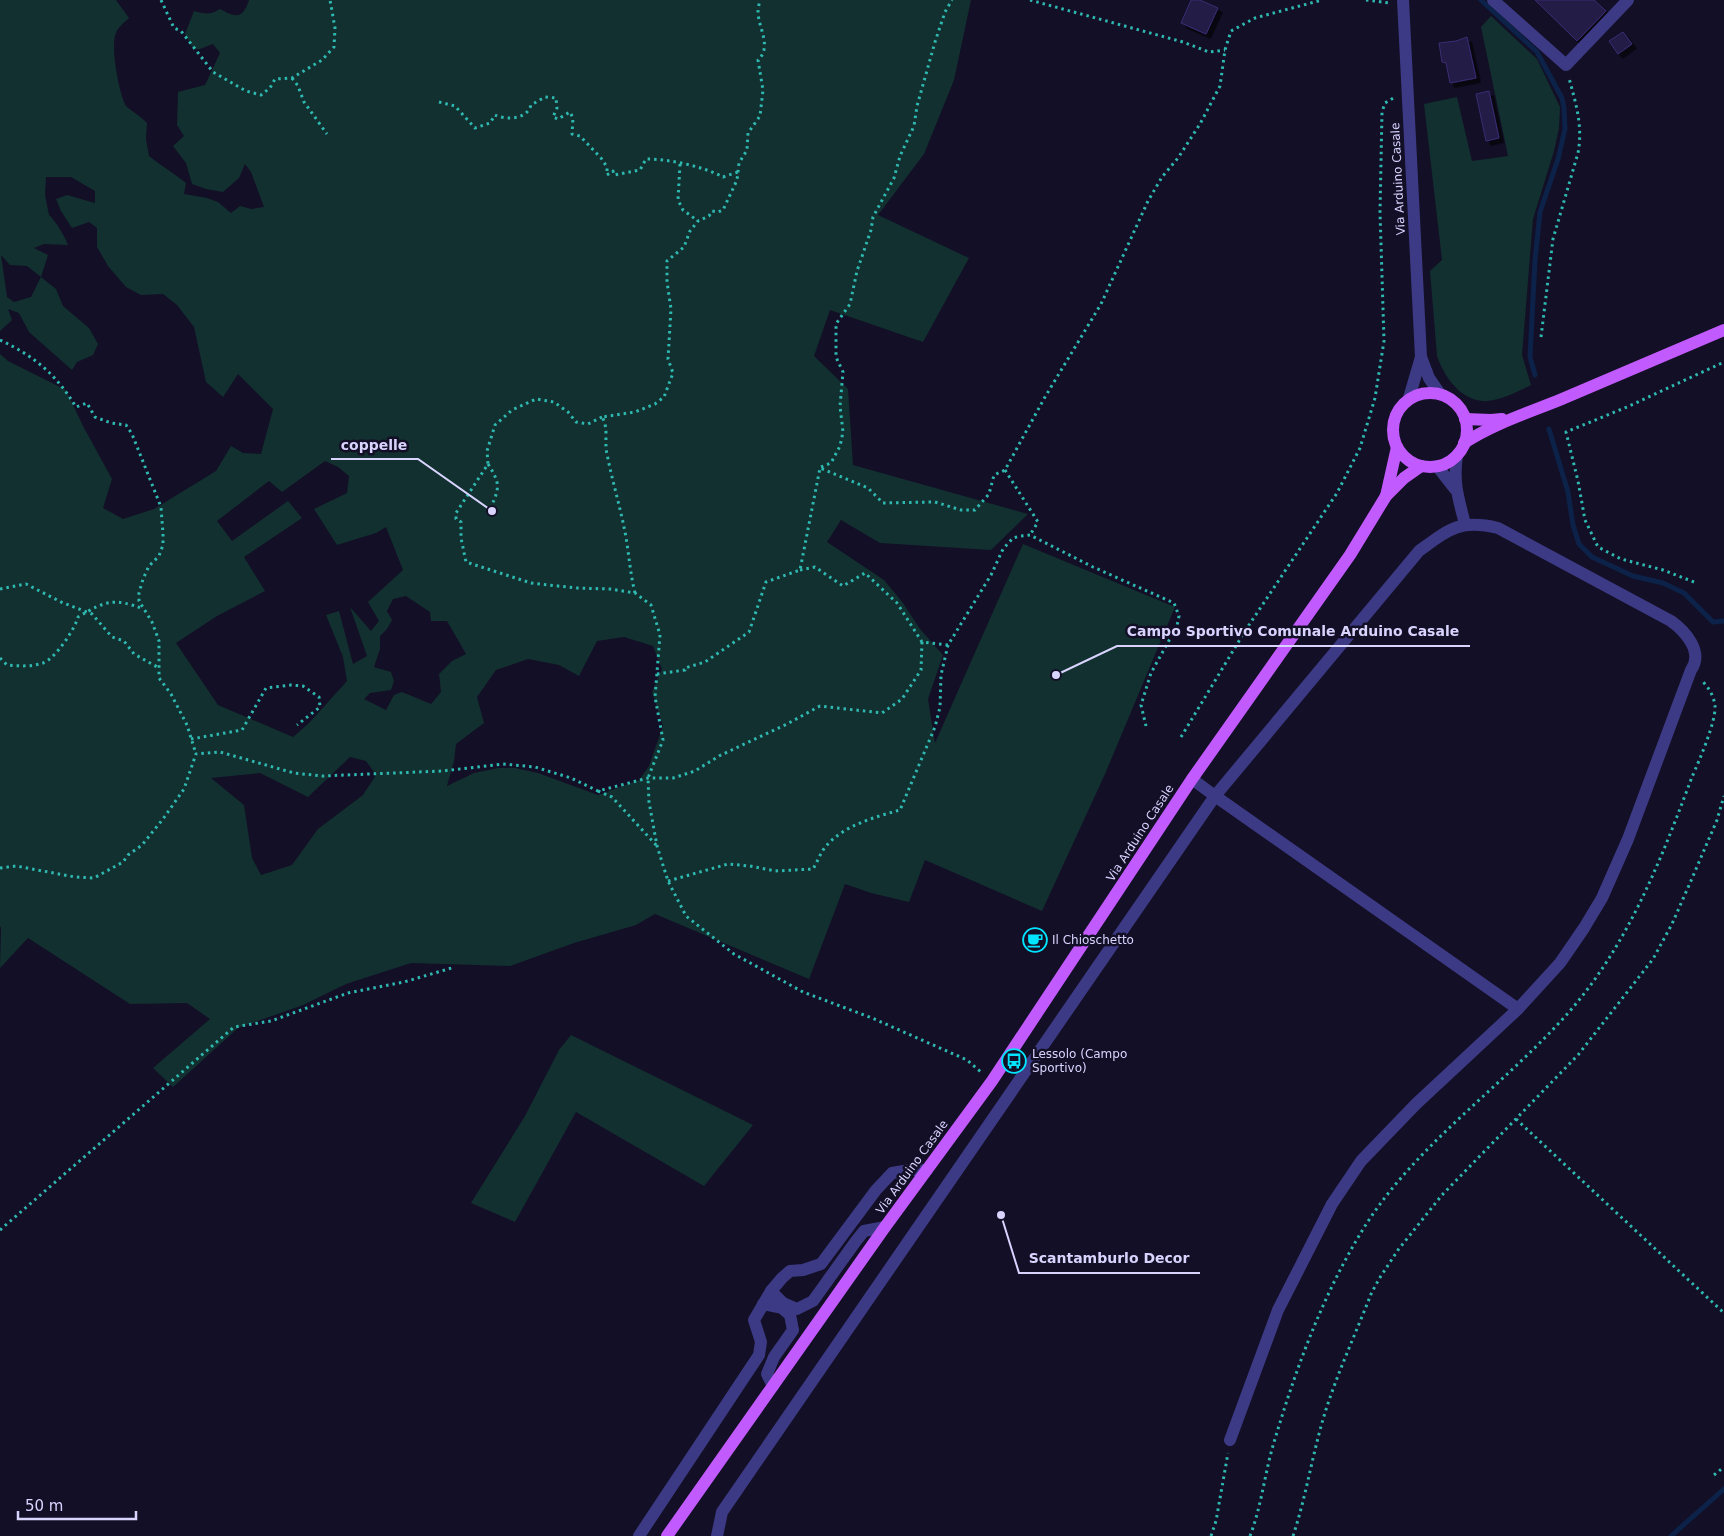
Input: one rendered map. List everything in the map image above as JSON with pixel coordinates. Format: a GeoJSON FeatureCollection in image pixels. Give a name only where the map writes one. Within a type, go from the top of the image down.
{"type":"FeatureCollection","features":[{"type":"Feature","properties":{"kind":"main road"},"geometry":{"type":"LineString","coordinates":[[1464,443],[1479,433],[1514,416],[1560,399],[1724,330]]}},
{"type":"Feature","properties":{"kind":"main road"},"geometry":{"type":"LineString","coordinates":[[1430,392],[1440,394],[1455,402],[1465,419],[1467,431],[1464,443],[1457,455],[1447,463],[1437,466],[1421,466],[1404,457],[1397,447],[1393,434],[1394,420],[1398,410],[1409,398],[1430,392]]}},
{"type":"Feature","properties":{"kind":"main road"},"geometry":{"type":"LineString","coordinates":[[1465,419],[1491,420],[1514,416]]}},
{"type":"Feature","properties":{"kind":"main road"},"geometry":{"type":"LineString","coordinates":[[1386,496],[1397,447]]}},
{"type":"Feature","properties":{"kind":"main road"},"geometry":{"type":"LineString","coordinates":[[1386,496],[1404,478],[1421,466]]}},
{"type":"Feature","properties":{"kind":"main road","name":"Via Arduino Casale"},"geometry":{"type":"LineString","coordinates":[[667,1536],[885,1228],[992,1081],[1192,779],[1350,555],[1386,496]]}},
{"type":"Feature","properties":{"kind":"street"},"geometry":{"type":"LineString","coordinates":[[1493,0],[1566,66],[1628,0]]}},
{"type":"Feature","properties":{"kind":"street","name":"Via Arduino Casale"},"geometry":{"type":"LineString","coordinates":[[1403,2],[1421,357]]}},
{"type":"Feature","properties":{"kind":"street"},"geometry":{"type":"LineString","coordinates":[[1421,357],[1429,378],[1440,394]]}},
{"type":"Feature","properties":{"kind":"street"},"geometry":{"type":"LineString","coordinates":[[1409,398],[1421,357]]}},
{"type":"Feature","properties":{"kind":"street"},"geometry":{"type":"LineString","coordinates":[[1457,455],[1454,474],[1456,491],[1465,524]]}},
{"type":"Feature","properties":{"kind":"street"},"geometry":{"type":"LineString","coordinates":[[1437,466],[1456,491]]}},
{"type":"Feature","properties":{"kind":"street"},"geometry":{"type":"LineString","coordinates":[[717,1536],[722,1512],[1215,796],[1419,551],[1441,535],[1465,524],[1480,524],[1498,528],[1681,628],[1695,650],[1695,665],[1691,670],[1628,839],[1602,898],[1560,963],[1518,1009],[1416,1104],[1361,1161],[1332,1204],[1278,1310],[1230,1440]]}},
{"type":"Feature","properties":{"kind":"street"},"geometry":{"type":"LineString","coordinates":[[1192,779],[1518,1009]]}},
{"type":"Feature","properties":{"kind":"street"},"geometry":{"type":"LineString","coordinates":[[639,1536],[759,1355],[760,1342],[754,1320],[782,1278],[790,1272],[820,1264],[876,1190],[892,1173],[927,1170]]}},
{"type":"Feature","properties":{"kind":"street"},"geometry":{"type":"LineString","coordinates":[[772,1291],[783,1303],[797,1309],[814,1301],[864,1231],[885,1228]]}},
{"type":"Feature","properties":{"kind":"street"},"geometry":{"type":"LineString","coordinates":[[763,1304],[782,1308],[790,1315],[793,1330],[774,1357],[768,1374],[773,1386]]}},
{"type":"Feature","properties":{"kind":"path"},"geometry":{"type":"LineString","coordinates":[[161,0],[174,28],[181,31],[213,72],[246,91],[261,95],[270,88],[275,79],[292,78],[322,60],[334,47],[335,28],[330,0]]}},
{"type":"Feature","properties":{"kind":"path"},"geometry":{"type":"LineString","coordinates":[[491,507],[498,492],[496,477],[488,464],[487,452],[495,425],[512,410],[536,399],[554,402],[568,412],[576,422],[588,424],[602,416],[635,412],[655,404],[664,397],[673,374],[668,359],[671,310],[667,282],[667,261],[684,247],[690,231],[698,222],[709,216],[712,211],[718,212],[723,210],[737,180],[739,163],[747,150],[748,133],[760,116],[763,90],[758,60],[764,55],[765,41],[758,12],[760,0]]}},
{"type":"Feature","properties":{"kind":"path"},"geometry":{"type":"LineString","coordinates":[[820,468],[831,463],[840,446],[843,432],[840,406],[843,372],[836,357],[836,324],[850,304],[857,271],[871,230],[873,217],[894,178],[900,156],[914,126],[917,106],[945,12],[952,0]]}},
{"type":"Feature","properties":{"kind":"path"},"geometry":{"type":"LineString","coordinates":[[1030,0],[1183,42],[1209,52],[1224,50]]}},
{"type":"Feature","properties":{"kind":"path"},"geometry":{"type":"LineString","coordinates":[[820,468],[868,488],[883,503],[934,502],[961,510],[975,510],[989,494],[994,475],[1005,470],[1045,397],[1101,304],[1148,201],[1162,177],[1178,158],[1200,124],[1220,86],[1224,50],[1232,31],[1255,18],[1322,0]]}},
{"type":"Feature","properties":{"kind":"path"},"geometry":{"type":"LineString","coordinates":[[1366,0],[1403,2]]}},
{"type":"Feature","properties":{"kind":"path"},"geometry":{"type":"LineString","coordinates":[[1541,337],[1553,238],[1581,138],[1580,116],[1566,66]]}},
{"type":"Feature","properties":{"kind":"path"},"geometry":{"type":"LineString","coordinates":[[292,78],[298,86],[304,102],[327,134]]}},
{"type":"Feature","properties":{"kind":"path"},"geometry":{"type":"LineString","coordinates":[[1181,738],[1245,631],[1337,493],[1360,448],[1375,398],[1384,341],[1380,212],[1382,112],[1385,103],[1392,98],[1408,93]]}},
{"type":"Feature","properties":{"kind":"path"},"geometry":{"type":"LineString","coordinates":[[439,102],[455,106],[475,128],[490,123],[495,115],[500,117],[520,117],[530,110],[531,105],[546,97],[556,98],[558,108],[553,117],[558,119],[570,112],[573,118],[572,134],[580,136],[601,158],[607,167],[608,175],[613,171],[614,175],[640,170],[646,160],[663,159],[713,172],[723,177],[738,172]]}},
{"type":"Feature","properties":{"kind":"path"},"geometry":{"type":"LineString","coordinates":[[680,164],[678,200],[683,210],[698,222]]}},
{"type":"Feature","properties":{"kind":"path"},"geometry":{"type":"LineString","coordinates":[[0,340],[22,351],[49,371],[66,390],[76,407],[87,403],[95,417],[111,423],[126,425],[132,434],[161,507],[163,545],[159,556],[149,566],[143,579],[139,601],[152,622],[158,641],[159,678],[171,694],[187,725],[196,754],[184,789],[147,838],[123,862],[94,878],[75,878],[16,866],[0,868]]}},
{"type":"Feature","properties":{"kind":"path"},"geometry":{"type":"LineString","coordinates":[[1694,582],[1663,570],[1621,559],[1598,547],[1585,520],[1566,432],[1627,407],[1724,362]]}},
{"type":"Feature","properties":{"kind":"path"},"geometry":{"type":"LineString","coordinates":[[602,416],[606,424],[606,449],[625,533],[629,571],[635,593]]}},
{"type":"Feature","properties":{"kind":"path"},"geometry":{"type":"LineString","coordinates":[[488,464],[456,513],[456,519],[461,522],[461,538],[466,562],[531,583],[576,588],[610,589],[635,593],[651,605],[660,635],[655,697],[663,740],[648,778],[649,802],[657,846],[668,881],[686,916],[734,954],[803,992],[872,1018],[967,1060],[992,1081]]}},
{"type":"Feature","properties":{"kind":"path"},"geometry":{"type":"LineString","coordinates":[[800,570],[820,468]]}},
{"type":"Feature","properties":{"kind":"path"},"geometry":{"type":"LineString","coordinates":[[1005,470],[1038,522],[1030,535]]}},
{"type":"Feature","properties":{"kind":"path"},"geometry":{"type":"LineString","coordinates":[[668,881],[728,864],[775,871],[813,869],[827,845],[849,828],[900,810],[935,727],[940,707],[942,675],[948,645],[991,575],[1003,549],[1013,538],[1030,535],[1093,567],[1174,603],[1179,616],[1177,626],[1152,673],[1141,705],[1146,726]]}},
{"type":"Feature","properties":{"kind":"path"},"geometry":{"type":"LineString","coordinates":[[598,791],[648,778],[673,778],[694,771],[719,756],[820,706],[882,713],[902,700],[921,670],[922,642],[897,603],[865,573],[843,586],[816,567],[800,570],[766,582],[749,632],[705,662],[685,668],[685,670],[656,674]]}},
{"type":"Feature","properties":{"kind":"path"},"geometry":{"type":"LineString","coordinates":[[0,589],[26,584],[61,602],[92,614],[112,637],[124,641],[134,654],[159,668]]}},
{"type":"Feature","properties":{"kind":"path"},"geometry":{"type":"LineString","coordinates":[[0,658],[7,665],[28,667],[45,663],[62,645],[76,624],[78,617],[86,612],[99,605],[116,601],[144,609]]}},
{"type":"Feature","properties":{"kind":"path"},"geometry":{"type":"LineString","coordinates":[[922,642],[948,645]]}},
{"type":"Feature","properties":{"kind":"path"},"geometry":{"type":"LineString","coordinates":[[1250,1536],[1274,1440],[1300,1362],[1336,1276],[1365,1227],[1383,1199],[1403,1177],[1559,1023],[1592,985],[1627,930],[1665,850],[1710,732],[1715,706],[1714,700],[1706,685],[1691,670]]}},
{"type":"Feature","properties":{"kind":"path"},"geometry":{"type":"LineString","coordinates":[[191,739],[242,730],[266,688],[291,685],[303,686],[318,697],[320,707],[297,725]]}},
{"type":"Feature","properties":{"kind":"path"},"geometry":{"type":"LineString","coordinates":[[196,754],[220,752],[294,773],[322,776],[442,771],[503,764],[535,766],[571,778],[612,797],[657,846]]}},
{"type":"Feature","properties":{"kind":"path"},"geometry":{"type":"LineString","coordinates":[[1293,1536],[1308,1488],[1325,1414],[1371,1294],[1379,1279],[1398,1250],[1442,1195],[1578,1056],[1653,960],[1690,884],[1717,820],[1724,796]]}},
{"type":"Feature","properties":{"kind":"path"},"geometry":{"type":"LineString","coordinates":[[0,1230],[234,1027],[271,1021],[348,993],[404,982],[455,967]]}},
{"type":"Feature","properties":{"kind":"path"},"geometry":{"type":"LineString","coordinates":[[1516,1119],[1724,1313]]}},
{"type":"Feature","properties":{"kind":"path"},"geometry":{"type":"LineString","coordinates":[[1211,1536],[1216,1521],[1230,1440]]}},
{"type":"Feature","properties":{"kind":"path"},"geometry":{"type":"LineString","coordinates":[[1714,1474],[1724,1467]]}},
{"type":"Feature","properties":{"kind":"green space"},"geometry":{"type":"Polygon","coordinates":[[[0,0],[116,0],[129,18],[118,29],[114,39],[118,81],[126,106],[147,123],[146,139],[149,156],[186,183],[184,194],[218,202],[231,213],[240,206],[251,209],[264,207],[251,172],[245,164],[239,178],[223,192],[206,189],[192,184],[186,163],[173,146],[184,136],[177,125],[178,92],[205,85],[220,53],[213,44],[200,49],[193,49],[185,34],[194,11],[207,13],[220,9],[230,14],[238,15],[244,11],[249,0],[971,0],[954,80],[924,154],[878,215],[969,258],[923,342],[830,310],[814,356],[848,389],[853,465],[1028,514],[991,550],[880,543],[841,520],[827,542],[884,580],[903,603],[920,629],[943,655],[928,699],[935,743],[1023,544],[1175,607],[1105,774],[1042,911],[925,860],[909,902],[871,893],[845,884],[809,979],[655,914],[636,925],[574,943],[510,966],[411,963],[346,984],[303,1005],[238,1028],[173,1087],[153,1068],[210,1019],[187,1003],[130,1004],[28,938],[0,968],[0,354],[8,361],[66,390],[112,479],[103,508],[123,519],[154,509],[216,471],[231,446],[243,453],[261,454],[273,409],[238,374],[223,397],[206,382],[194,327],[177,305],[163,294],[141,295],[126,287],[108,266],[97,247],[97,228],[89,222],[72,228],[56,199],[67,195],[95,203],[95,191],[71,177],[46,177],[45,195],[49,215],[60,229],[68,245],[44,244],[34,248],[48,255],[41,277],[56,289],[63,306],[89,328],[98,344],[93,355],[77,362],[72,370],[29,332],[19,313],[8,309],[12,320],[0,331],[0,0]],[[1,255],[7,297],[14,302],[31,297],[41,277],[27,266],[10,265],[1,255]],[[325,461],[282,492],[269,481],[217,521],[232,541],[288,501],[302,518],[244,557],[265,591],[217,616],[176,643],[218,705],[293,737],[309,723],[347,681],[343,657],[326,615],[339,611],[353,664],[367,656],[350,607],[371,631],[379,621],[368,602],[403,570],[386,527],[376,533],[337,545],[314,509],[347,493],[349,476],[338,467],[325,461]],[[406,596],[393,599],[387,611],[392,620],[380,636],[380,649],[374,667],[391,672],[394,681],[391,690],[370,693],[364,699],[386,710],[394,695],[402,692],[431,704],[441,692],[439,674],[452,661],[466,654],[447,621],[431,621],[430,612],[406,596]],[[624,637],[597,641],[579,676],[559,665],[528,659],[496,670],[477,697],[484,723],[456,744],[454,761],[447,786],[474,773],[498,768],[515,768],[538,773],[598,795],[639,780],[649,766],[663,726],[652,692],[662,669],[653,646],[624,637]],[[350,757],[308,797],[260,773],[211,778],[244,805],[252,858],[261,875],[292,865],[318,829],[363,795],[376,775],[366,761],[350,757]]]}},
{"type":"Feature","properties":{"kind":"green space"},"geometry":{"type":"Polygon","coordinates":[[[1491,16],[1537,59],[1560,107],[1559,128],[1554,151],[1533,219],[1522,355],[1531,385],[1504,397],[1484,401],[1474,399],[1458,390],[1445,374],[1437,356],[1430,271],[1442,260],[1424,104],[1457,97],[1472,161],[1508,156],[1481,27],[1491,16]]]}},
{"type":"Feature","properties":{"kind":"green space"},"geometry":{"type":"Polygon","coordinates":[[[571,1035],[753,1125],[704,1186],[576,1112],[515,1222],[471,1203],[525,1116],[559,1050],[571,1035]]]}},
{"type":"Feature","properties":{"kind":"building"},"geometry":{"type":"Polygon","coordinates":[[[1191,0],[1200,0],[1218,8],[1206,34],[1181,23],[1191,0]]]}},
{"type":"Feature","properties":{"kind":"building"},"geometry":{"type":"Polygon","coordinates":[[[1535,0],[1594,0],[1606,11],[1577,41],[1535,0]]]}},
{"type":"Feature","properties":{"kind":"building"},"geometry":{"type":"Polygon","coordinates":[[[1623,32],[1632,44],[1618,54],[1609,41],[1623,32]]]}},
{"type":"Feature","properties":{"kind":"building"},"geometry":{"type":"Polygon","coordinates":[[[1467,37],[1476,78],[1450,83],[1446,63],[1442,62],[1439,43],[1456,41],[1467,37]]]}},
{"type":"Feature","properties":{"kind":"building"},"geometry":{"type":"Polygon","coordinates":[[[1489,91],[1499,138],[1486,141],[1476,94],[1489,91]]]}},
{"type":"Feature","properties":{"kind":"waterway"},"geometry":{"type":"LineString","coordinates":[[1481,0],[1537,52],[1562,98],[1564,108],[1565,129],[1558,159],[1540,212],[1535,260],[1530,357],[1535,375]]}},
{"type":"Feature","properties":{"kind":"waterway"},"geometry":{"type":"LineString","coordinates":[[1549,429],[1568,492],[1573,525],[1579,544],[1592,557],[1633,576],[1663,583],[1684,593],[1713,622],[1724,621]]}},
{"type":"Feature","properties":{"kind":"waterway"},"geometry":{"type":"LineString","coordinates":[[1671,1536],[1724,1489]]}},
{"type":"Feature","properties":{"kind":"place","name":"coppelle"},"geometry":{"type":"Point","coordinates":[492,511]}},
{"type":"Feature","properties":{"kind":"place","name":"Campo Sportivo Comunale Arduino Casale"},"geometry":{"type":"Point","coordinates":[1056,675]}},
{"type":"Feature","properties":{"kind":"place","name":"Il Chioschetto"},"geometry":{"type":"Point","coordinates":[1035,940]}},
{"type":"Feature","properties":{"kind":"place","name":"Lessolo (Campo Sportivo)"},"geometry":{"type":"Point","coordinates":[1014,1061]}},
{"type":"Feature","properties":{"kind":"place","name":"Scantamburlo Decor"},"geometry":{"type":"Point","coordinates":[1001,1215]}}]}
